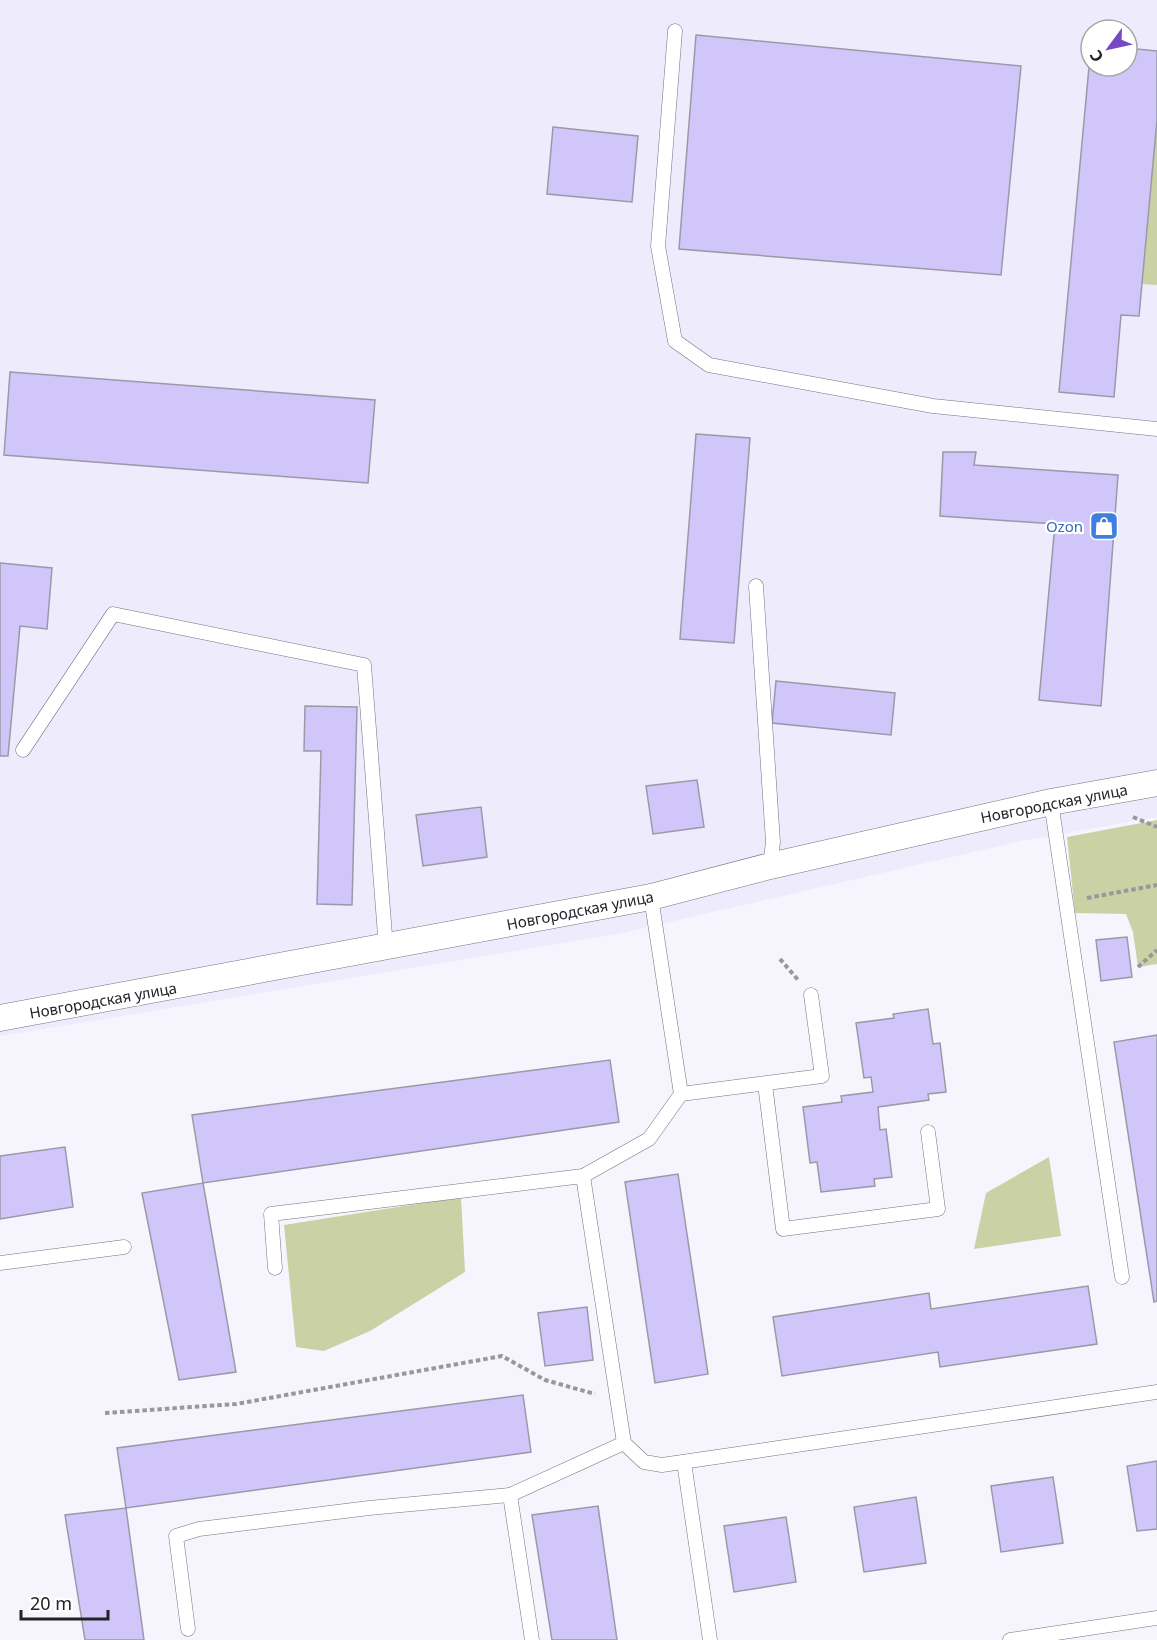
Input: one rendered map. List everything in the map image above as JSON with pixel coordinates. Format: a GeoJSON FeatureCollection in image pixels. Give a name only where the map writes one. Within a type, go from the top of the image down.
{"type":"FeatureCollection","features":[{"type":"Feature","properties":{"kind":"street","name":"Новгородская улица"},"geometry":{"type":"LineString","coordinates":[[0,1018],[651,897],[770,866],[1051,802],[1157,783]]}},
{"type":"Feature","properties":{"kind":"lane"},"geometry":{"type":"LineString","coordinates":[[675,31],[658,246],[675,341],[709,365],[721,368],[933,406],[1157,429]]}},
{"type":"Feature","properties":{"kind":"lane"},"geometry":{"type":"LineString","coordinates":[[756,586],[773,842],[770,866]]}},
{"type":"Feature","properties":{"kind":"lane"},"geometry":{"type":"LineString","coordinates":[[23,750],[112,614],[364,665],[386,948]]}},
{"type":"Feature","properties":{"kind":"lane"},"geometry":{"type":"LineString","coordinates":[[1051,802],[1122,1277]]}},
{"type":"Feature","properties":{"kind":"lane"},"geometry":{"type":"LineString","coordinates":[[275,1269],[271,1214],[584,1176],[648,1140],[681,1094],[651,897]]}},
{"type":"Feature","properties":{"kind":"lane"},"geometry":{"type":"LineString","coordinates":[[681,1094],[822,1076],[811,995]]}},
{"type":"Feature","properties":{"kind":"lane"},"geometry":{"type":"LineString","coordinates":[[765,1084],[783,1229],[938,1209],[928,1132]]}},
{"type":"Feature","properties":{"kind":"lane"},"geometry":{"type":"LineString","coordinates":[[584,1176],[624,1443],[644,1462],[662,1466],[1157,1392]]}},
{"type":"Feature","properties":{"kind":"lane"},"geometry":{"type":"LineString","coordinates":[[0,1263],[124,1247]]}},
{"type":"Feature","properties":{"kind":"lane"},"geometry":{"type":"LineString","coordinates":[[188,1629],[176,1536],[199,1529],[369,1508],[510,1495],[624,1443]]}},
{"type":"Feature","properties":{"kind":"lane"},"geometry":{"type":"LineString","coordinates":[[684,1462],[710,1640]]}},
{"type":"Feature","properties":{"kind":"lane"},"geometry":{"type":"LineString","coordinates":[[510,1495],[532,1640]]}},
{"type":"Feature","properties":{"kind":"lane"},"geometry":{"type":"LineString","coordinates":[[1010,1640],[1157,1618]]}},
{"type":"Feature","properties":{"kind":"path"},"geometry":{"type":"LineString","coordinates":[[1066,902],[1157,885]]}},
{"type":"Feature","properties":{"kind":"path"},"geometry":{"type":"LineString","coordinates":[[1138,967],[1157,950]]}},
{"type":"Feature","properties":{"kind":"path"},"geometry":{"type":"LineString","coordinates":[[105,1413],[236,1404],[502,1356],[544,1380],[617,1401]]}},
{"type":"Feature","properties":{"kind":"shaded area"},"geometry":{"type":"Polygon","coordinates":[[[0,0],[1157,0],[1157,817],[1021,841],[618,934],[0,1036],[0,0]]]}},
{"type":"Feature","properties":{"kind":"green space"},"geometry":{"type":"Polygon","coordinates":[[[1157,120],[1157,285],[1142,284],[1157,120]]]}},
{"type":"Feature","properties":{"kind":"green space"},"geometry":{"type":"Polygon","coordinates":[[[1157,820],[1157,964],[1138,967],[1133,932],[1126,914],[1075,913],[1067,837],[1157,820]]]}},
{"type":"Feature","properties":{"kind":"green space"},"geometry":{"type":"Polygon","coordinates":[[[1049,1157],[1061,1236],[974,1249],[986,1193],[1049,1157]]]}},
{"type":"Feature","properties":{"kind":"green space"},"geometry":{"type":"Polygon","coordinates":[[[461,1197],[465,1272],[370,1331],[324,1351],[296,1347],[284,1225],[461,1197]]]}},
{"type":"Feature","properties":{"kind":"building"},"geometry":{"type":"Polygon","coordinates":[[[696,35],[1021,66],[1001,275],[679,249],[696,35]]]}},
{"type":"Feature","properties":{"kind":"building"},"geometry":{"type":"Polygon","coordinates":[[[1139,49],[1157,51],[1157,120],[1139,316],[1121,315],[1114,397],[1059,392],[1088,78],[1139,78],[1139,49]]]}},
{"type":"Feature","properties":{"kind":"building"},"geometry":{"type":"Polygon","coordinates":[[[553,127],[638,136],[632,202],[547,194],[553,127]]]}},
{"type":"Feature","properties":{"kind":"building"},"geometry":{"type":"Polygon","coordinates":[[[10,372],[375,400],[368,483],[4,455],[10,372]]]}},
{"type":"Feature","properties":{"kind":"building"},"geometry":{"type":"Polygon","coordinates":[[[696,434],[750,438],[734,643],[680,639],[696,434]]]}},
{"type":"Feature","properties":{"kind":"building"},"geometry":{"type":"Polygon","coordinates":[[[943,452],[976,452],[974,465],[1118,475],[1101,706],[1039,700],[1055,524],[940,516],[943,452]]]}},
{"type":"Feature","properties":{"kind":"building"},"geometry":{"type":"Polygon","coordinates":[[[0,563],[52,568],[47,629],[20,626],[8,756],[0,756],[0,563]]]}},
{"type":"Feature","properties":{"kind":"building"},"geometry":{"type":"Polygon","coordinates":[[[776,681],[895,693],[891,735],[772,723],[776,681]]]}},
{"type":"Feature","properties":{"kind":"building"},"geometry":{"type":"Polygon","coordinates":[[[305,706],[357,707],[352,905],[317,904],[321,751],[304,751],[305,706]]]}},
{"type":"Feature","properties":{"kind":"building"},"geometry":{"type":"Polygon","coordinates":[[[697,780],[704,827],[653,834],[646,786],[697,780]]]}},
{"type":"Feature","properties":{"kind":"building"},"geometry":{"type":"Polygon","coordinates":[[[481,807],[487,857],[423,866],[416,815],[481,807]]]}},
{"type":"Feature","properties":{"kind":"building"},"geometry":{"type":"Polygon","coordinates":[[[1127,937],[1132,977],[1101,981],[1096,940],[1127,937]]]}},
{"type":"Feature","properties":{"kind":"building"},"geometry":{"type":"Polygon","coordinates":[[[928,1009],[933,1044],[940,1043],[946,1092],[928,1094],[929,1100],[878,1107],[880,1130],[886,1129],[892,1177],[874,1179],[875,1186],[821,1192],[817,1162],[810,1163],[803,1107],[842,1102],[841,1096],[873,1092],[871,1077],[864,1078],[856,1023],[894,1018],[893,1014],[928,1009]]]}},
{"type":"Feature","properties":{"kind":"building"},"geometry":{"type":"Polygon","coordinates":[[[1157,1035],[1157,1301],[1154,1302],[1114,1042],[1157,1035]]]}},
{"type":"Feature","properties":{"kind":"building"},"geometry":{"type":"Polygon","coordinates":[[[610,1060],[619,1122],[203,1183],[192,1115],[610,1060]]]}},
{"type":"Feature","properties":{"kind":"building"},"geometry":{"type":"Polygon","coordinates":[[[65,1147],[73,1207],[0,1219],[0,1156],[65,1147]]]}},
{"type":"Feature","properties":{"kind":"building"},"geometry":{"type":"Polygon","coordinates":[[[678,1174],[708,1374],[655,1383],[625,1182],[678,1174]]]}},
{"type":"Feature","properties":{"kind":"building"},"geometry":{"type":"Polygon","coordinates":[[[203,1183],[236,1372],[179,1380],[142,1193],[203,1183]]]}},
{"type":"Feature","properties":{"kind":"building"},"geometry":{"type":"Polygon","coordinates":[[[1088,1286],[1097,1344],[940,1367],[938,1352],[782,1376],[773,1317],[929,1293],[931,1309],[1088,1286]]]}},
{"type":"Feature","properties":{"kind":"building"},"geometry":{"type":"Polygon","coordinates":[[[587,1307],[593,1360],[545,1366],[538,1313],[587,1307]]]}},
{"type":"Feature","properties":{"kind":"building"},"geometry":{"type":"Polygon","coordinates":[[[523,1395],[531,1452],[126,1508],[117,1448],[523,1395]]]}},
{"type":"Feature","properties":{"kind":"building"},"geometry":{"type":"Polygon","coordinates":[[[1157,1461],[1157,1529],[1137,1531],[1127,1466],[1157,1461]]]}},
{"type":"Feature","properties":{"kind":"building"},"geometry":{"type":"Polygon","coordinates":[[[1053,1477],[1063,1543],[1001,1552],[991,1486],[1053,1477]]]}},
{"type":"Feature","properties":{"kind":"building"},"geometry":{"type":"Polygon","coordinates":[[[916,1497],[926,1563],[864,1572],[854,1507],[916,1497]]]}},
{"type":"Feature","properties":{"kind":"building"},"geometry":{"type":"Polygon","coordinates":[[[598,1506],[617,1640],[552,1640],[532,1515],[598,1506]]]}},
{"type":"Feature","properties":{"kind":"building"},"geometry":{"type":"Polygon","coordinates":[[[126,1508],[144,1640],[85,1640],[65,1515],[126,1508]]]}},
{"type":"Feature","properties":{"kind":"building"},"geometry":{"type":"Polygon","coordinates":[[[786,1517],[796,1582],[734,1592],[724,1526],[786,1517]]]}},
{"type":"Feature","properties":{"kind":"place","name":"Ozon"},"geometry":{"type":"Point","coordinates":[1104,526]}}]}
